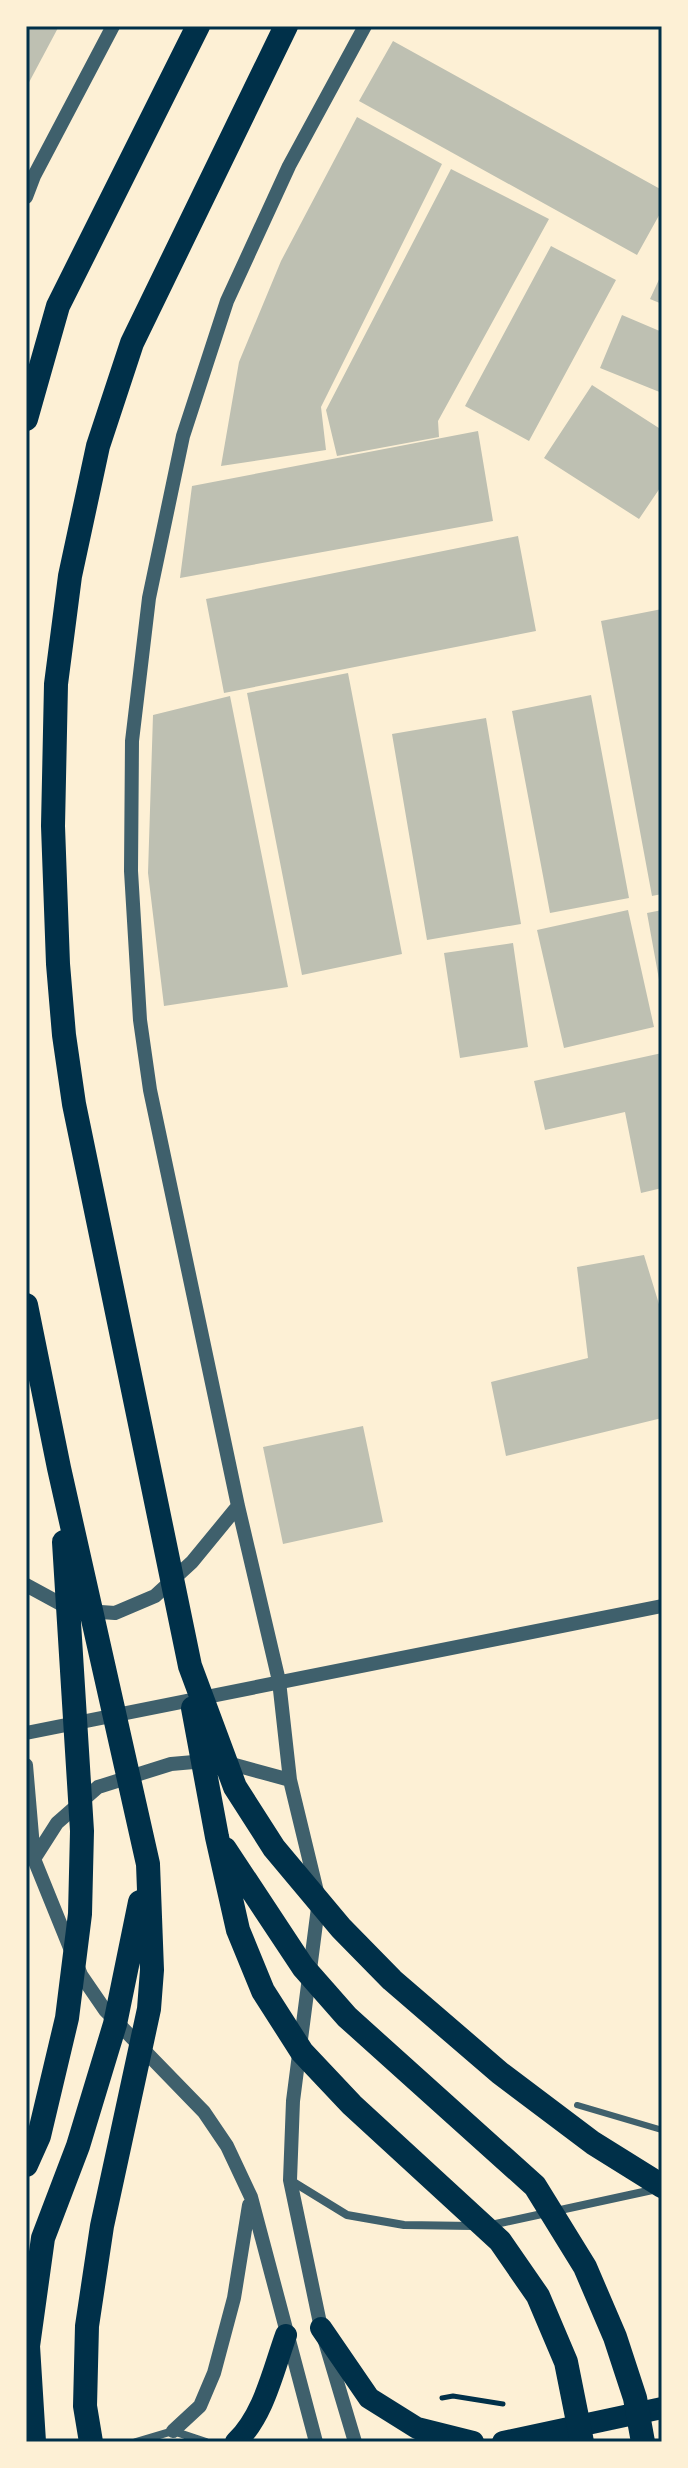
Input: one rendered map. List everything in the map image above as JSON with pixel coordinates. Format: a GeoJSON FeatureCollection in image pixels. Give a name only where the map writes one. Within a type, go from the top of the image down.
{"type":"FeatureCollection","features":[{"type":"Feature","properties":{"kind":"highway"},"geometry":{"type":"LineString","coordinates":[[26,419],[58,306],[198,26]]}},
{"type":"Feature","properties":{"kind":"highway"},"geometry":{"type":"LineString","coordinates":[[286,26],[132,343],[98,446],[70,576],[56,684],[53,826],[58,964],[74,1104],[190,1666],[235,1787],[274,1848],[341,1928],[392,1980],[500,2073],[593,2143],[662,2187]]}},
{"type":"Feature","properties":{"kind":"highway"},"geometry":{"type":"LineString","coordinates":[[26,1305],[59,1468],[148,1864],[152,1970],[149,2009],[102,2226],[87,2326],[85,2406],[91,2442]]}},
{"type":"Feature","properties":{"kind":"highway"},"geometry":{"type":"LineString","coordinates":[[146,1450],[217,1837],[238,1930],[263,1991],[302,2052],[352,2105],[500,2241],[538,2296],[566,2362],[582,2442]]}},
{"type":"Feature","properties":{"kind":"highway"},"geometry":{"type":"LineString","coordinates":[[26,2165],[39,2136],[67,2018],[80,1914],[82,1831],[59,1468]]}},
{"type":"Feature","properties":{"kind":"highway"},"geometry":{"type":"LineString","coordinates":[[217,1837],[303,1967],[347,2017],[535,2186],[585,2267],[609,2323],[635,2398],[643,2442]]}},
{"type":"Feature","properties":{"kind":"highway"},"geometry":{"type":"LineString","coordinates":[[34,2442],[28,2346],[43,2238],[78,2146],[115,2024],[148,1864]]}},
{"type":"Feature","properties":{"kind":"highway"},"geometry":{"type":"LineString","coordinates":[[321,2328],[369,2398],[417,2428],[473,2442]]}},
{"type":"Feature","properties":{"kind":"highway"},"geometry":{"type":"LineString","coordinates":[[236,2442],[246,2433],[263,2401],[286,2335]]}},
{"type":"Feature","properties":{"kind":"highway"},"geometry":{"type":"LineString","coordinates":[[503,2442],[662,2408]]}},
{"type":"Feature","properties":{"kind":"street"},"geometry":{"type":"LineString","coordinates":[[26,197],[113,26]]}},
{"type":"Feature","properties":{"kind":"street"},"geometry":{"type":"LineString","coordinates":[[355,2442],[321,2328],[290,2180],[293,2101],[319,1900],[290,1780],[279,1681],[238,1506],[150,1090],[140,1020],[131,871],[132,741],[149,598],[183,436],[227,301],[289,166],[365,26]]}},
{"type":"Feature","properties":{"kind":"street"},"geometry":{"type":"LineString","coordinates":[[26,1585],[72,1610],[115,1613],[155,1596],[192,1562],[238,1506]]}},
{"type":"Feature","properties":{"kind":"street"},"geometry":{"type":"LineString","coordinates":[[26,1733],[662,1606]]}},
{"type":"Feature","properties":{"kind":"street"},"geometry":{"type":"LineString","coordinates":[[34,1859],[57,1823],[98,1787],[141,1773],[171,1764],[217,1760],[290,1780]]}},
{"type":"Feature","properties":{"kind":"street"},"geometry":{"type":"LineString","coordinates":[[26,1765],[34,1859],[81,1975],[105,2010],[204,2112],[227,2146],[251,2197],[316,2442]]}},
{"type":"Feature","properties":{"kind":"street"},"geometry":{"type":"LineString","coordinates":[[290,2180],[347,2215],[404,2225],[504,2224],[662,2187]]}},
{"type":"Feature","properties":{"kind":"street"},"geometry":{"type":"LineString","coordinates":[[136,2442],[173,2431],[200,2406],[214,2373],[234,2298],[251,2197]]}},
{"type":"Feature","properties":{"kind":"street"},"geometry":{"type":"LineString","coordinates":[[173,2431],[206,2442]]}},
{"type":"Feature","properties":{"kind":"lane"},"geometry":{"type":"LineString","coordinates":[[577,2105],[662,2130]]}},
{"type":"Feature","properties":{"kind":"building"},"geometry":{"type":"Polygon","coordinates":[[[26,26],[59,26],[26,88],[26,26]]]}},
{"type":"Feature","properties":{"kind":"building"},"geometry":{"type":"Polygon","coordinates":[[[393,41],[662,190],[662,210],[637,255],[359,101],[393,41]]]}},
{"type":"Feature","properties":{"kind":"building"},"geometry":{"type":"Polygon","coordinates":[[[357,117],[442,164],[321,407],[326,450],[221,466],[239,362],[281,261],[357,117]]]}},
{"type":"Feature","properties":{"kind":"building"},"geometry":{"type":"Polygon","coordinates":[[[451,169],[549,219],[438,421],[439,437],[337,456],[326,410],[451,169]]]}},
{"type":"Feature","properties":{"kind":"building"},"geometry":{"type":"Polygon","coordinates":[[[551,246],[616,280],[529,441],[465,406],[551,246]]]}},
{"type":"Feature","properties":{"kind":"building"},"geometry":{"type":"Polygon","coordinates":[[[662,273],[662,304],[650,299],[662,273]]]}},
{"type":"Feature","properties":{"kind":"building"},"geometry":{"type":"Polygon","coordinates":[[[622,315],[662,332],[662,393],[600,368],[622,315]]]}},
{"type":"Feature","properties":{"kind":"building"},"geometry":{"type":"Polygon","coordinates":[[[592,385],[662,430],[662,485],[639,519],[544,458],[592,385]]]}},
{"type":"Feature","properties":{"kind":"building"},"geometry":{"type":"Polygon","coordinates":[[[478,431],[493,521],[180,578],[192,486],[478,431]]]}},
{"type":"Feature","properties":{"kind":"building"},"geometry":{"type":"Polygon","coordinates":[[[518,536],[536,631],[224,693],[206,599],[518,536]]]}},
{"type":"Feature","properties":{"kind":"building"},"geometry":{"type":"Polygon","coordinates":[[[662,609],[662,894],[652,896],[601,621],[662,609]]]}},
{"type":"Feature","properties":{"kind":"building"},"geometry":{"type":"Polygon","coordinates":[[[348,673],[402,954],[302,975],[247,693],[348,673]]]}},
{"type":"Feature","properties":{"kind":"building"},"geometry":{"type":"Polygon","coordinates":[[[591,695],[629,898],[550,913],[512,711],[591,695]]]}},
{"type":"Feature","properties":{"kind":"building"},"geometry":{"type":"Polygon","coordinates":[[[230,696],[288,987],[164,1006],[148,873],[153,715],[230,696]]]}},
{"type":"Feature","properties":{"kind":"building"},"geometry":{"type":"Polygon","coordinates":[[[486,718],[521,924],[427,940],[392,734],[486,718]]]}},
{"type":"Feature","properties":{"kind":"building"},"geometry":{"type":"Polygon","coordinates":[[[628,910],[654,1027],[564,1048],[537,930],[628,910]]]}},
{"type":"Feature","properties":{"kind":"building"},"geometry":{"type":"Polygon","coordinates":[[[662,910],[662,985],[660,985],[647,913],[662,910]]]}},
{"type":"Feature","properties":{"kind":"building"},"geometry":{"type":"Polygon","coordinates":[[[513,943],[528,1047],[460,1058],[444,953],[513,943]]]}},
{"type":"Feature","properties":{"kind":"building"},"geometry":{"type":"Polygon","coordinates":[[[662,1053],[662,1188],[641,1193],[625,1112],[545,1130],[534,1081],[662,1053]]]}},
{"type":"Feature","properties":{"kind":"building"},"geometry":{"type":"Polygon","coordinates":[[[644,1255],[662,1314],[662,1418],[506,1456],[491,1382],[588,1358],[577,1267],[644,1255]]]}},
{"type":"Feature","properties":{"kind":"building"},"geometry":{"type":"Polygon","coordinates":[[[363,1426],[383,1522],[283,1544],[263,1447],[363,1426]]]}}]}
